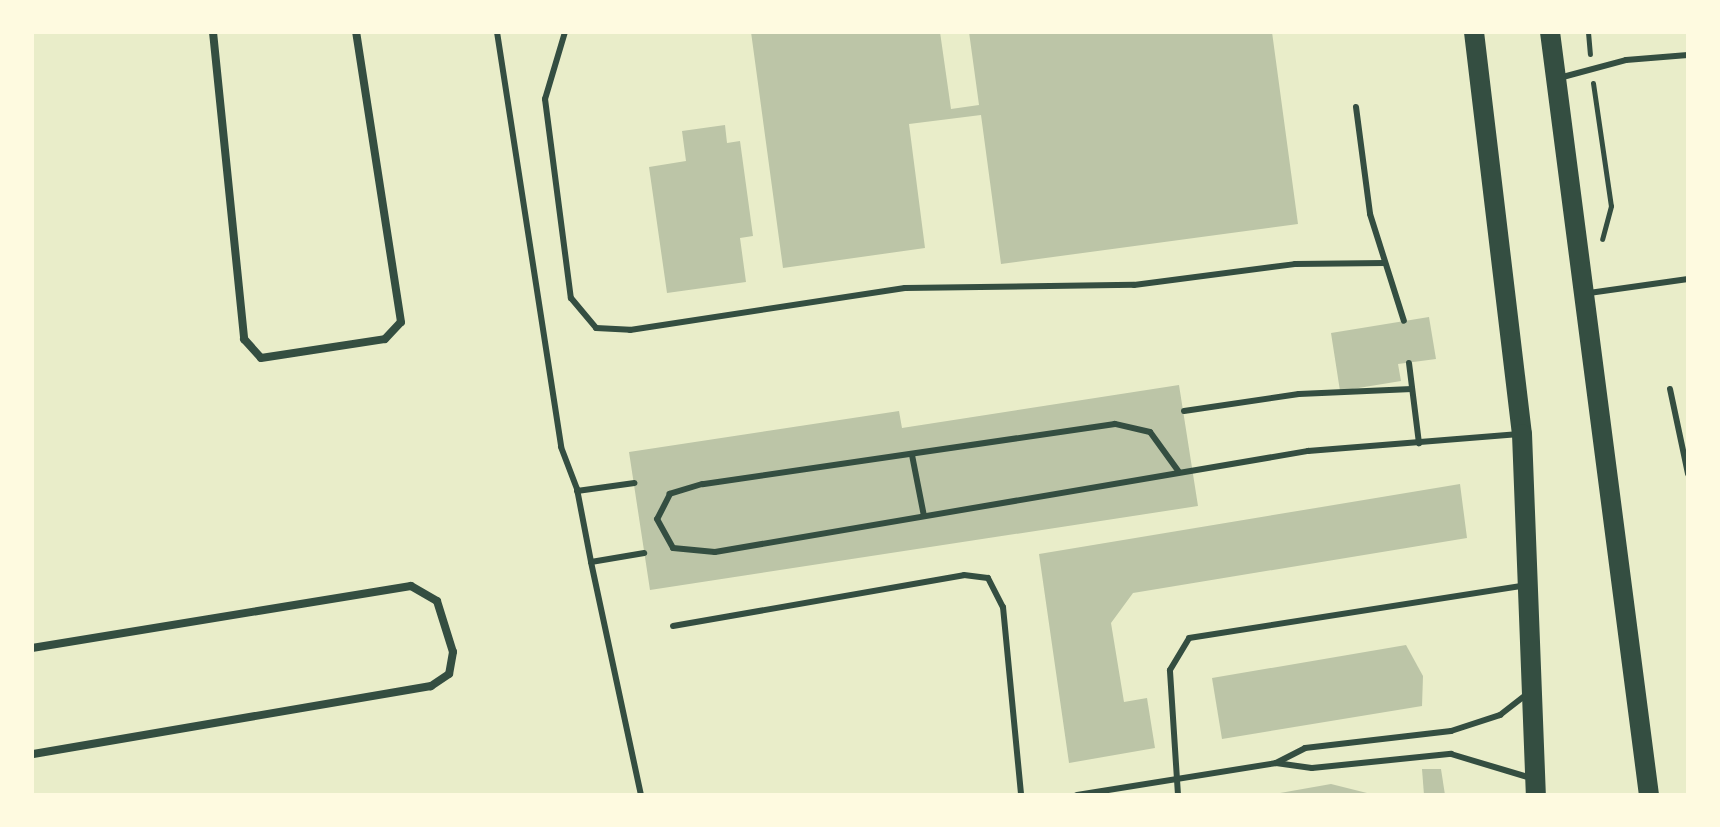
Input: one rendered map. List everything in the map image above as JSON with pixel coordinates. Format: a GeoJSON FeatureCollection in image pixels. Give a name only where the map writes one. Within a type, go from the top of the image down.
{"type":"FeatureCollection","features":[{"type":"Feature","properties":{"kind":"main road"},"geometry":{"type":"LineString","coordinates":[[1474,32],[1522,434],[1536,787]]}},
{"type":"Feature","properties":{"kind":"main road"},"geometry":{"type":"LineString","coordinates":[[1550,32],[1649,795]]}},
{"type":"Feature","properties":{"kind":"street"},"geometry":{"type":"LineString","coordinates":[[213,32],[244,339],[261,358],[385,339],[401,322],[356,32]]}},
{"type":"Feature","properties":{"kind":"street"},"geometry":{"type":"LineString","coordinates":[[32,648],[402,586],[422,589],[437,601],[453,652],[449,674],[431,686],[32,754]]}},
{"type":"Feature","properties":{"kind":"lane"},"geometry":{"type":"LineString","coordinates":[[497,32],[561,447],[577,491],[641,795]]}},
{"type":"Feature","properties":{"kind":"lane"},"geometry":{"type":"LineString","coordinates":[[565,32],[545,99],[571,298],[596,328],[630,330],[905,288],[1134,285],[1295,264],[1385,263]]}},
{"type":"Feature","properties":{"kind":"lane"},"geometry":{"type":"LineString","coordinates":[[1556,79],[1626,60],[1688,55]]}},
{"type":"Feature","properties":{"kind":"lane"},"geometry":{"type":"LineString","coordinates":[[1356,107],[1370,214],[1404,321]]}},
{"type":"Feature","properties":{"kind":"lane"},"geometry":{"type":"LineString","coordinates":[[1583,293],[1688,279]]}},
{"type":"Feature","properties":{"kind":"lane"},"geometry":{"type":"LineString","coordinates":[[1409,363],[1419,443]]}},
{"type":"Feature","properties":{"kind":"lane"},"geometry":{"type":"LineString","coordinates":[[1184,411],[1412,389]]}},
{"type":"Feature","properties":{"kind":"lane"},"geometry":{"type":"LineString","coordinates":[[1670,389],[1688,474]]}},
{"type":"Feature","properties":{"kind":"lane"},"geometry":{"type":"LineString","coordinates":[[1179,472],[1150,432],[1125,424],[683,489],[658,509],[658,530],[673,548],[697,554],[1308,451],[1522,434]]}},
{"type":"Feature","properties":{"kind":"lane"},"geometry":{"type":"LineString","coordinates":[[912,455],[924,516]]}},
{"type":"Feature","properties":{"kind":"lane"},"geometry":{"type":"LineString","coordinates":[[577,491],[634,483]]}},
{"type":"Feature","properties":{"kind":"lane"},"geometry":{"type":"LineString","coordinates":[[591,562],[644,553]]}},
{"type":"Feature","properties":{"kind":"lane"},"geometry":{"type":"LineString","coordinates":[[673,626],[964,575],[988,578],[1003,607],[1021,795]]}},
{"type":"Feature","properties":{"kind":"lane"},"geometry":{"type":"LineString","coordinates":[[1178,795],[1170,670],[1189,638],[1529,584]]}},
{"type":"Feature","properties":{"kind":"lane"},"geometry":{"type":"LineString","coordinates":[[1077,795],[1276,763],[1305,748],[1477,725],[1534,687]]}},
{"type":"Feature","properties":{"kind":"lane"},"geometry":{"type":"LineString","coordinates":[[1409,735],[1411,753]]}},
{"type":"Feature","properties":{"kind":"lane"},"geometry":{"type":"LineString","coordinates":[[1276,763],[1312,768],[1411,753],[1489,762],[1536,787]]}},
{"type":"Feature","properties":{"kind":"building"},"geometry":{"type":"Polygon","coordinates":[[[751,32],[940,32],[951,109],[979,105],[969,32],[1272,32],[1298,224],[1001,264],[981,115],[909,124],[925,248],[783,268],[751,32]]]}},
{"type":"Feature","properties":{"kind":"building"},"geometry":{"type":"Polygon","coordinates":[[[725,125],[727,143],[740,141],[753,236],[740,238],[746,282],[667,293],[649,167],[686,161],[682,131],[725,125]]]}},
{"type":"Feature","properties":{"kind":"building"},"geometry":{"type":"Polygon","coordinates":[[[1429,317],[1436,359],[1398,364],[1401,381],[1340,391],[1331,333],[1429,317]]]}},
{"type":"Feature","properties":{"kind":"building"},"geometry":{"type":"Polygon","coordinates":[[[1179,385],[1198,506],[650,590],[629,452],[899,411],[902,428],[1179,385]]]}},
{"type":"Feature","properties":{"kind":"building"},"geometry":{"type":"Polygon","coordinates":[[[1460,484],[1467,538],[1133,593],[1111,623],[1124,702],[1147,698],[1155,748],[1069,763],[1039,554],[1460,484]]]}},
{"type":"Feature","properties":{"kind":"building"},"geometry":{"type":"Polygon","coordinates":[[[1406,645],[1423,676],[1422,706],[1222,739],[1212,678],[1406,645]]]}},
{"type":"Feature","properties":{"kind":"building"},"geometry":{"type":"Polygon","coordinates":[[[1422,769],[1441,769],[1445,795],[1424,795],[1422,769]]]}},
{"type":"Feature","properties":{"kind":"building"},"geometry":{"type":"Polygon","coordinates":[[[1331,784],[1375,795],[1280,795],[1280,793],[1331,784]]]}}]}
